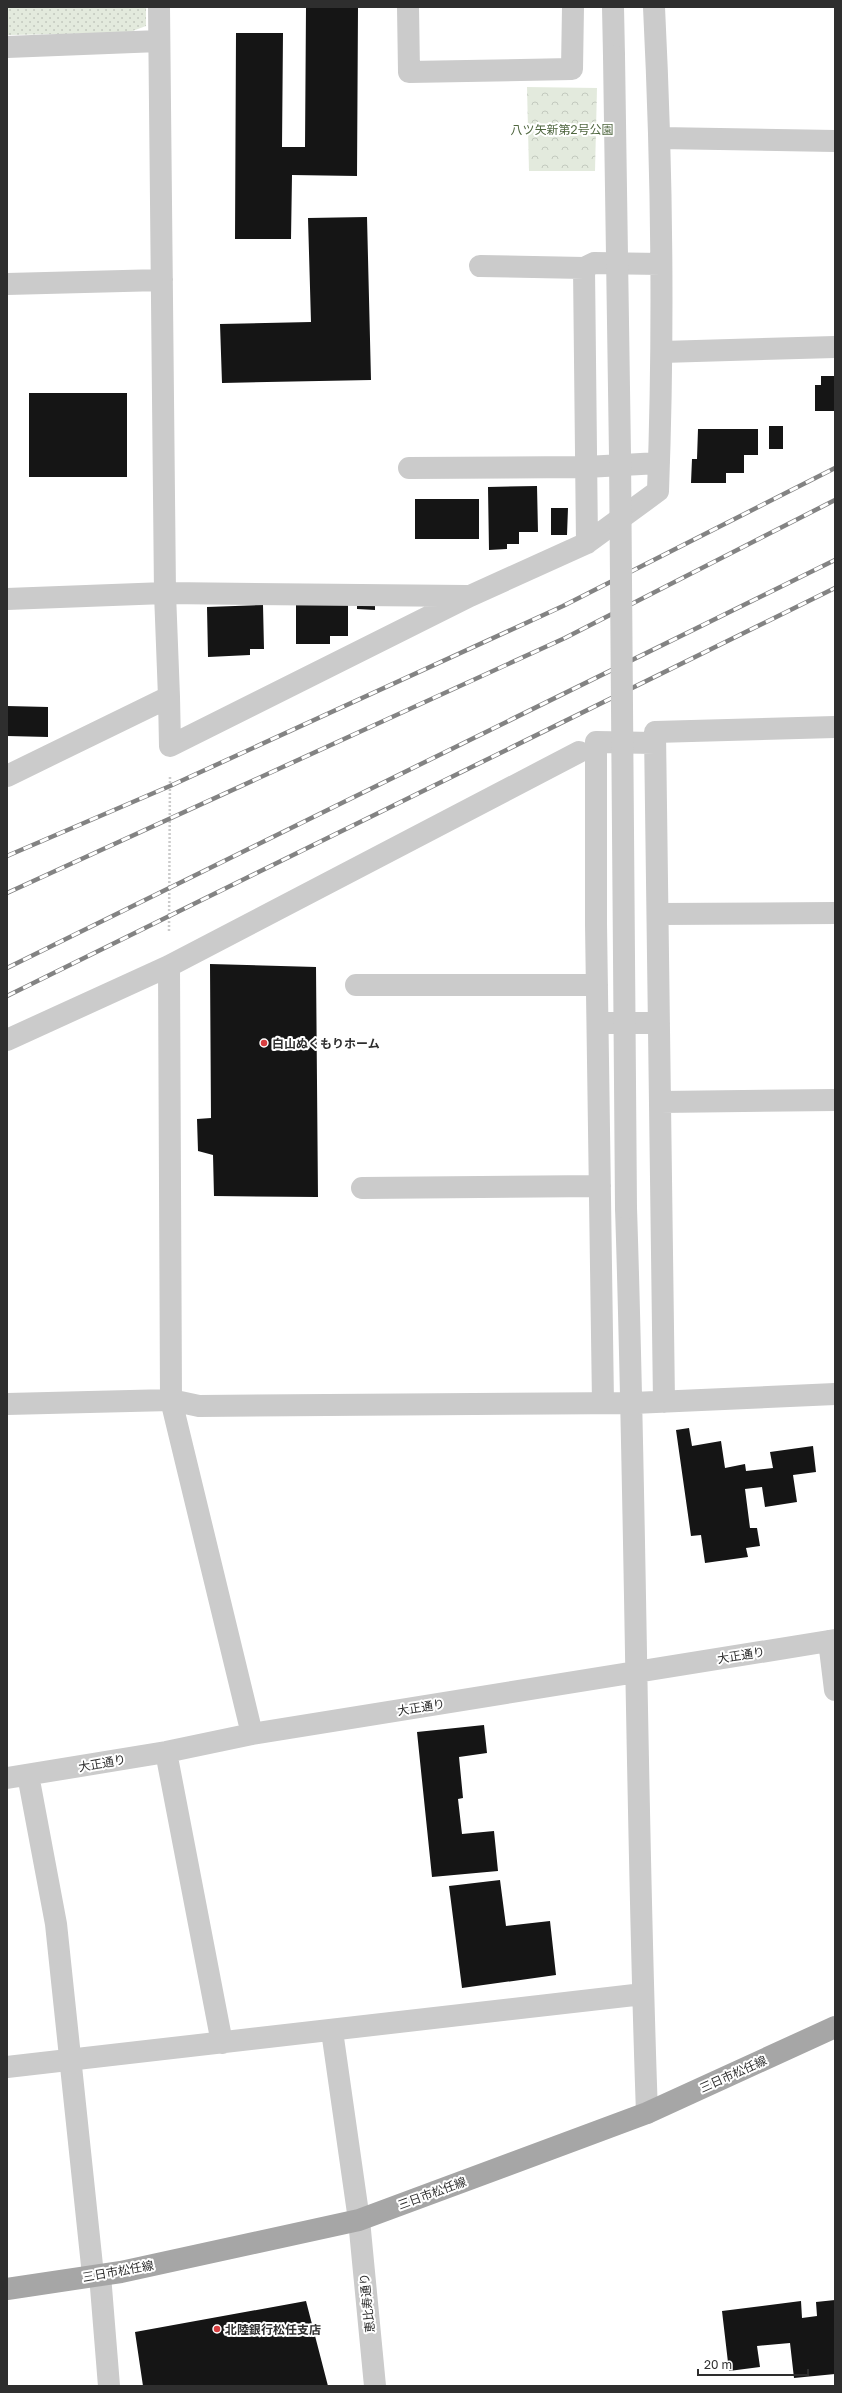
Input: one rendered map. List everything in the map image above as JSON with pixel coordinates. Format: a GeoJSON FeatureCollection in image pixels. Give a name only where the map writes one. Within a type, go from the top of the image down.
{"type":"FeatureCollection","features":[{"type":"Feature","properties":{"kind":"main road","name":"三日市松任線"},"geometry":{"type":"LineString","coordinates":[[7,2289],[121,2272],[359,2220],[648,2113],[835,2027]]}},
{"type":"Feature","properties":{"kind":"street"},"geometry":{"type":"LineString","coordinates":[[159,7],[165,592],[170,746],[470,596],[587,543],[658,491],[662,352],[660,138],[654,7]]}},
{"type":"Feature","properties":{"kind":"street"},"geometry":{"type":"LineString","coordinates":[[408,7],[409,72],[572,69],[573,7]]}},
{"type":"Feature","properties":{"kind":"street"},"geometry":{"type":"LineString","coordinates":[[613,7],[620,455],[626,1208],[633,1403],[643,1994],[648,2113]]}},
{"type":"Feature","properties":{"kind":"street"},"geometry":{"type":"LineString","coordinates":[[7,47],[159,41]]}},
{"type":"Feature","properties":{"kind":"street"},"geometry":{"type":"LineString","coordinates":[[660,138],[835,141]]}},
{"type":"Feature","properties":{"kind":"street"},"geometry":{"type":"LineString","coordinates":[[480,266],[584,268],[594,263],[661,264]]}},
{"type":"Feature","properties":{"kind":"street"},"geometry":{"type":"LineString","coordinates":[[584,268],[587,543]]}},
{"type":"Feature","properties":{"kind":"street"},"geometry":{"type":"LineString","coordinates":[[7,284],[162,280]]}},
{"type":"Feature","properties":{"kind":"street"},"geometry":{"type":"LineString","coordinates":[[662,352],[835,347]]}},
{"type":"Feature","properties":{"kind":"street"},"geometry":{"type":"LineString","coordinates":[[409,468],[586,467],[659,463]]}},
{"type":"Feature","properties":{"kind":"street"},"geometry":{"type":"LineString","coordinates":[[7,599],[165,592],[470,596]]}},
{"type":"Feature","properties":{"kind":"street"},"geometry":{"type":"LineString","coordinates":[[7,776],[169,697]]}},
{"type":"Feature","properties":{"kind":"street"},"geometry":{"type":"LineString","coordinates":[[664,1402],[655,732],[835,727]]}},
{"type":"Feature","properties":{"kind":"street"},"geometry":{"type":"LineString","coordinates":[[603,1403],[597,985],[596,742],[655,742]]}},
{"type":"Feature","properties":{"kind":"street"},"geometry":{"type":"LineString","coordinates":[[7,1040],[169,966],[579,752]]}},
{"type":"Feature","properties":{"kind":"street"},"geometry":{"type":"LineString","coordinates":[[658,914],[835,912]]}},
{"type":"Feature","properties":{"kind":"street"},"geometry":{"type":"LineString","coordinates":[[169,966],[171,1400],[252,1734]]}},
{"type":"Feature","properties":{"kind":"street"},"geometry":{"type":"LineString","coordinates":[[356,985],[597,985]]}},
{"type":"Feature","properties":{"kind":"street"},"geometry":{"type":"LineString","coordinates":[[598,1023],[659,1023]]}},
{"type":"Feature","properties":{"kind":"street"},"geometry":{"type":"LineString","coordinates":[[660,1102],[835,1100]]}},
{"type":"Feature","properties":{"kind":"street"},"geometry":{"type":"LineString","coordinates":[[362,1188],[600,1186]]}},
{"type":"Feature","properties":{"kind":"street"},"geometry":{"type":"LineString","coordinates":[[7,1404],[171,1400],[199,1406],[633,1403],[835,1394]]}},
{"type":"Feature","properties":{"kind":"street"},"geometry":{"type":"LineString","coordinates":[[832,1640],[835,1690]]}},
{"type":"Feature","properties":{"kind":"street","name":"大正通り"},"geometry":{"type":"LineString","coordinates":[[7,1778],[166,1752],[252,1734],[832,1640]]}},
{"type":"Feature","properties":{"kind":"street"},"geometry":{"type":"LineString","coordinates":[[166,1752],[222,2043]]}},
{"type":"Feature","properties":{"kind":"street"},"geometry":{"type":"LineString","coordinates":[[28,1775],[56,1924],[70,2060],[109,2386]]}},
{"type":"Feature","properties":{"kind":"street"},"geometry":{"type":"LineString","coordinates":[[7,2068],[643,1994]]}},
{"type":"Feature","properties":{"kind":"street","name":"恵比寿通り"},"geometry":{"type":"LineString","coordinates":[[332,2031],[359,2220],[376,2386]]}},
{"type":"Feature","properties":{"kind":"path"},"geometry":{"type":"LineString","coordinates":[[169,966],[170,746]]}},
{"type":"Feature","properties":{"kind":"green space"},"geometry":{"type":"Polygon","coordinates":[[[7,7],[146,7],[146,26],[127,33],[7,35],[7,7]]]}},
{"type":"Feature","properties":{"kind":"green space","name":"八ツ矢新第2号公園"},"geometry":{"type":"Polygon","coordinates":[[[527,87],[597,88],[595,171],[529,171],[527,87]]]}},
{"type":"Feature","properties":{"kind":"building"},"geometry":{"type":"Polygon","coordinates":[[[306,7],[358,7],[357,176],[292,175],[291,239],[235,239],[236,33],[283,33],[282,147],[305,147],[306,7]]]}},
{"type":"Feature","properties":{"kind":"building"},"geometry":{"type":"Polygon","coordinates":[[[367,217],[371,380],[222,383],[220,324],[311,322],[308,218],[367,217]]]}},
{"type":"Feature","properties":{"kind":"building"},"geometry":{"type":"Polygon","coordinates":[[[821,376],[835,376],[835,411],[815,411],[815,385],[821,385],[821,376]]]}},
{"type":"Feature","properties":{"kind":"building"},"geometry":{"type":"Polygon","coordinates":[[[29,393],[127,393],[127,477],[29,477],[29,393]]]}},
{"type":"Feature","properties":{"kind":"building"},"geometry":{"type":"Polygon","coordinates":[[[769,426],[783,426],[783,449],[769,449],[769,426]]]}},
{"type":"Feature","properties":{"kind":"building"},"geometry":{"type":"Polygon","coordinates":[[[698,429],[758,429],[758,455],[744,455],[744,473],[726,473],[726,483],[691,483],[692,459],[697,459],[698,429]]]}},
{"type":"Feature","properties":{"kind":"building"},"geometry":{"type":"Polygon","coordinates":[[[537,486],[538,532],[519,532],[519,544],[507,544],[507,549],[489,550],[488,487],[537,486]]]}},
{"type":"Feature","properties":{"kind":"building"},"geometry":{"type":"Polygon","coordinates":[[[415,499],[479,499],[479,539],[415,539],[415,499]]]}},
{"type":"Feature","properties":{"kind":"building"},"geometry":{"type":"Polygon","coordinates":[[[551,508],[568,508],[567,535],[551,535],[551,508]]]}},
{"type":"Feature","properties":{"kind":"building"},"geometry":{"type":"Polygon","coordinates":[[[357,601],[375,602],[375,610],[357,609],[357,601]]]}},
{"type":"Feature","properties":{"kind":"building"},"geometry":{"type":"Polygon","coordinates":[[[296,602],[348,602],[348,636],[330,636],[330,644],[296,644],[296,602]]]}},
{"type":"Feature","properties":{"kind":"building"},"geometry":{"type":"Polygon","coordinates":[[[263,605],[264,649],[250,649],[250,655],[208,657],[207,607],[263,605]]]}},
{"type":"Feature","properties":{"kind":"building"},"geometry":{"type":"Polygon","coordinates":[[[7,706],[48,707],[48,737],[7,736],[7,706]]]}},
{"type":"Feature","properties":{"kind":"building","name":"白山ぬくもりホーム"},"geometry":{"type":"Polygon","coordinates":[[[210,964],[316,967],[318,1197],[214,1196],[213,1155],[198,1151],[197,1119],[211,1118],[210,964]]]}},
{"type":"Feature","properties":{"kind":"building"},"geometry":{"type":"Polygon","coordinates":[[[689,1428],[692,1446],[721,1441],[725,1468],[745,1464],[746,1471],[773,1468],[770,1452],[813,1446],[816,1472],[793,1475],[797,1502],[765,1507],[762,1487],[745,1489],[750,1528],[757,1528],[760,1546],[746,1548],[748,1557],[705,1563],[701,1535],[691,1536],[676,1430],[689,1428]]]}},
{"type":"Feature","properties":{"kind":"building"},"geometry":{"type":"Polygon","coordinates":[[[484,1725],[487,1753],[459,1757],[463,1798],[458,1799],[462,1834],[494,1831],[498,1871],[432,1877],[417,1732],[484,1725]]]}},
{"type":"Feature","properties":{"kind":"building"},"geometry":{"type":"Polygon","coordinates":[[[500,1880],[506,1926],[550,1921],[556,1975],[462,1988],[449,1886],[500,1880]]]}},
{"type":"Feature","properties":{"kind":"building"},"geometry":{"type":"Polygon","coordinates":[[[835,2300],[835,2374],[794,2378],[790,2343],[757,2346],[760,2367],[729,2371],[722,2311],[801,2301],[802,2318],[817,2316],[816,2302],[835,2300]]]}},
{"type":"Feature","properties":{"kind":"building"},"geometry":{"type":"Polygon","coordinates":[[[306,2301],[328,2386],[143,2386],[135,2332],[306,2301]]]}},
{"type":"Feature","properties":{"kind":"railway"},"geometry":{"type":"LineString","coordinates":[[7,856],[170,786],[563,606],[835,468]]}},
{"type":"Feature","properties":{"kind":"railway"},"geometry":{"type":"LineString","coordinates":[[7,893],[565,638],[835,500]]}},
{"type":"Feature","properties":{"kind":"railway"},"geometry":{"type":"LineString","coordinates":[[7,968],[835,560]]}},
{"type":"Feature","properties":{"kind":"railway"},"geometry":{"type":"LineString","coordinates":[[7,996],[835,588]]}},
{"type":"Feature","properties":{"kind":"place","name":"白山ぬくもりホーム"},"geometry":{"type":"Point","coordinates":[264,1043]}},
{"type":"Feature","properties":{"kind":"place","name":"北陸銀行松任支店"},"geometry":{"type":"Point","coordinates":[217,2329]}}]}
